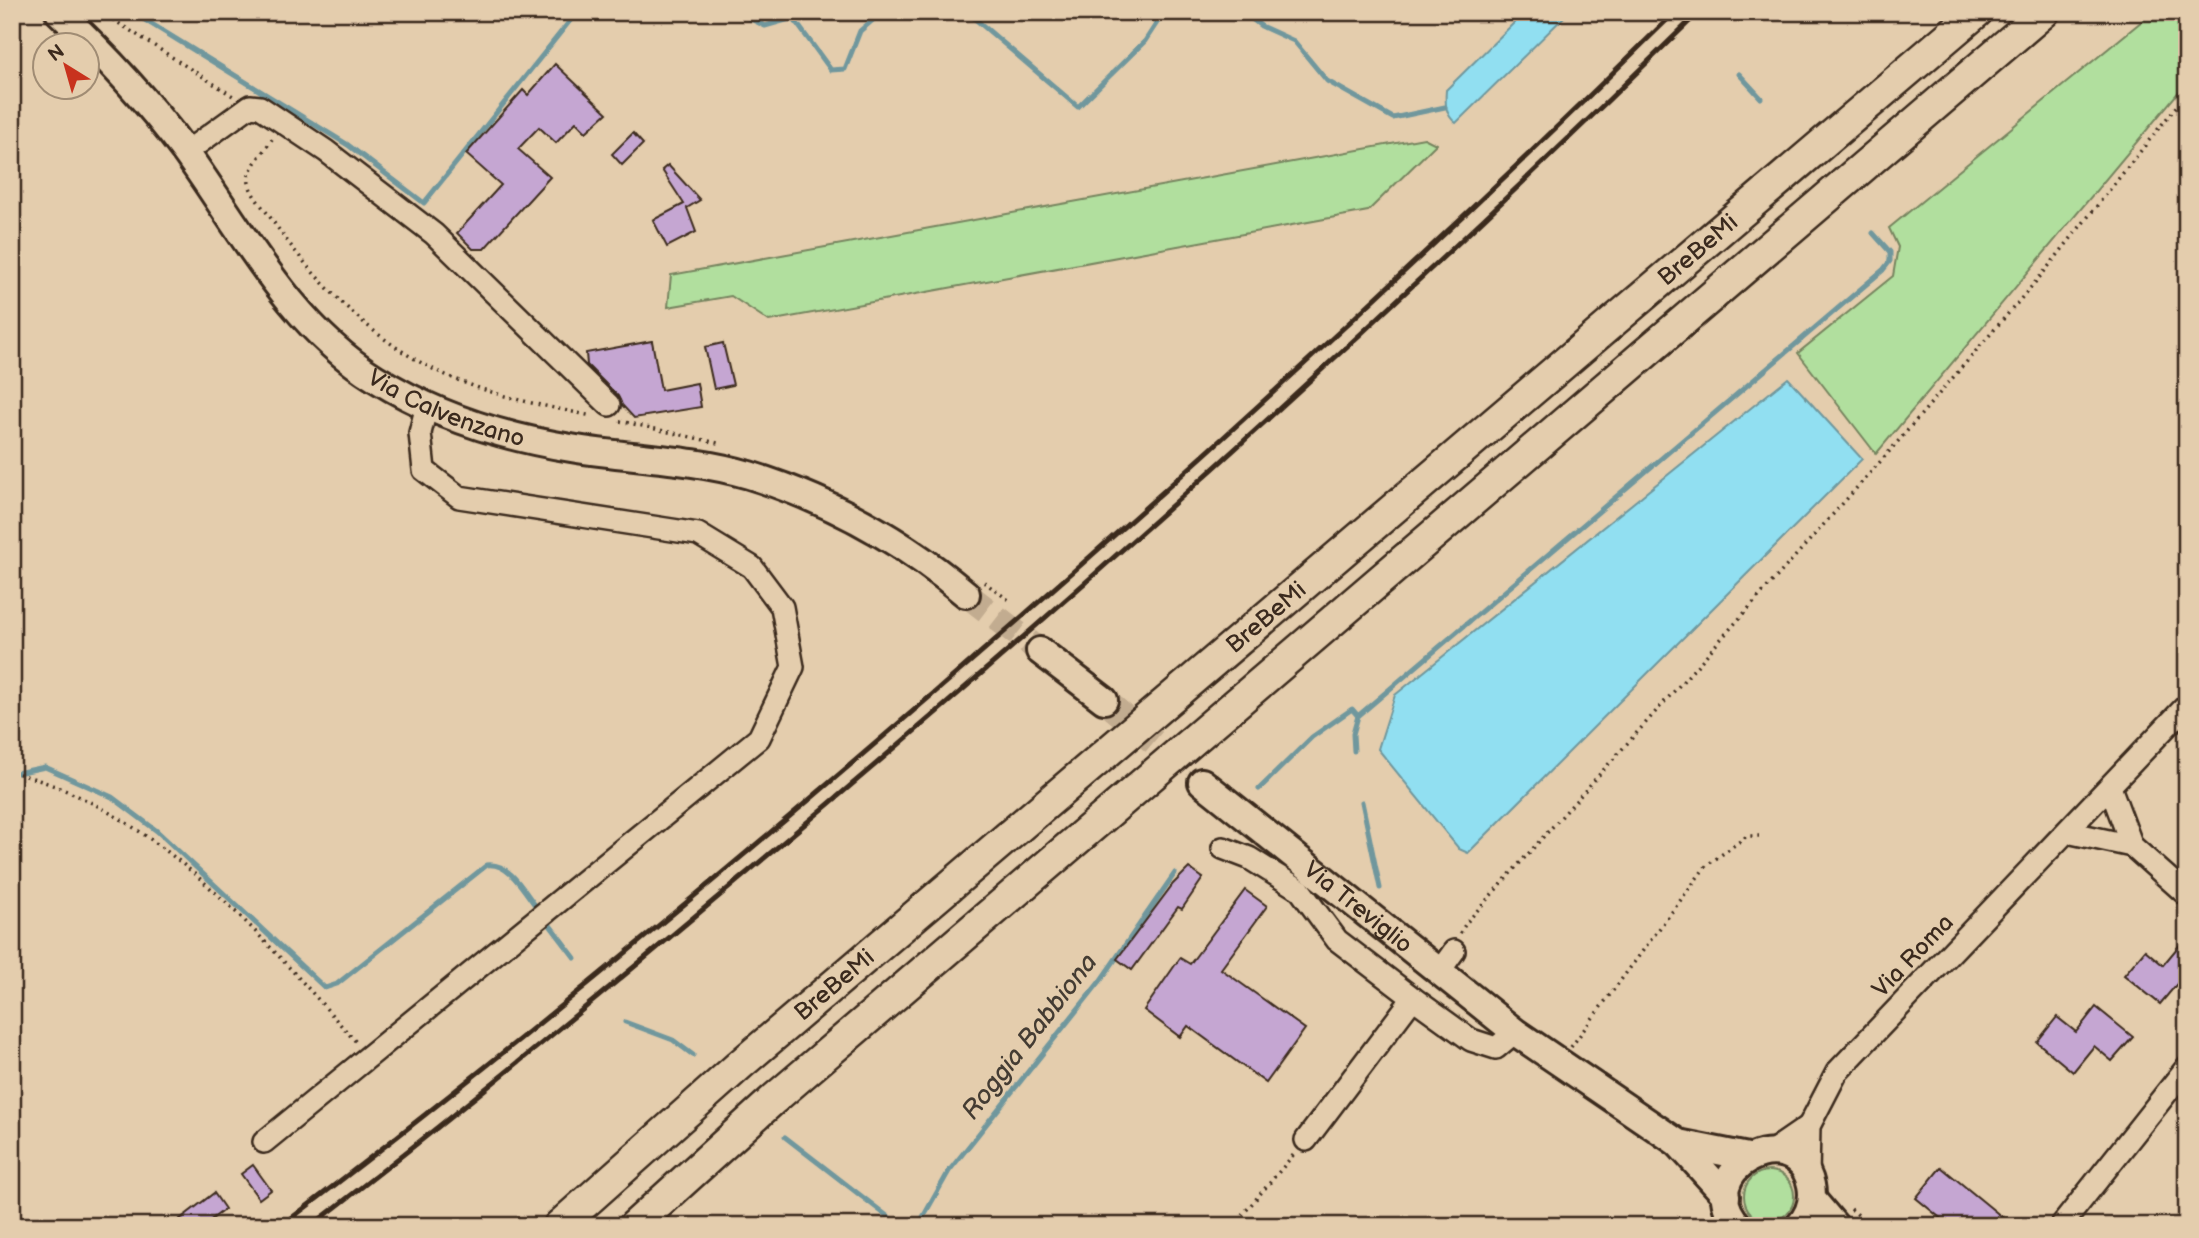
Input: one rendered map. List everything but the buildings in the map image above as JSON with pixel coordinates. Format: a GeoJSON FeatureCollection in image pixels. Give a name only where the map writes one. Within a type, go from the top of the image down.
{"type":"FeatureCollection","features":[{"type":"Feature","properties":{"kind":"highway","name":"BreBeMi"},"geometry":{"type":"LineString","coordinates":[[559,1226],[752,1054],[1977,12]]}},
{"type":"Feature","properties":{"kind":"highway","name":"BreBeMi"},"geometry":{"type":"LineString","coordinates":[[634,1226],[775,1099],[2044,12]]}},
{"type":"Feature","properties":{"kind":"main road","name":"Via Calvenzano"},"geometry":{"type":"LineString","coordinates":[[59,12],[134,85],[258,259],[320,331],[374,378],[427,405],[509,436],[573,449],[654,456],[748,475],[851,516],[933,567],[966,594]]}},
{"type":"Feature","properties":{"kind":"main road"},"geometry":{"type":"LineString","coordinates":[[1041,651],[1104,700]]}},
{"type":"Feature","properties":{"kind":"main road","name":"Via Treviglio"},"geometry":{"type":"LineString","coordinates":[[1202,782],[1446,962],[1515,1032],[1569,1055],[1678,1143],[1726,1196],[1729,1211],[1739,1226]]}},
{"type":"Feature","properties":{"kind":"main road","name":"Via Treviglio"},"geometry":{"type":"LineString","coordinates":[[1678,1143],[1794,1159],[1810,1188],[1839,1214]]}},
{"type":"Feature","properties":{"kind":"main road"},"geometry":{"type":"LineString","coordinates":[[1726,1196],[1732,1174],[1760,1155]]}},
{"type":"Feature","properties":{"kind":"main road"},"geometry":{"type":"LineString","coordinates":[[1799,1226],[1809,1212],[1810,1188]]}},
{"type":"Feature","properties":{"kind":"street"},"geometry":{"type":"LineString","coordinates":[[185,153],[250,106],[260,107],[394,200],[478,275],[609,405]]}},
{"type":"Feature","properties":{"kind":"street"},"geometry":{"type":"LineString","coordinates":[[264,1142],[759,738],[793,667],[782,607],[752,567],[698,534],[458,497],[424,470],[420,433],[427,405]]}},
{"type":"Feature","properties":{"kind":"street","name":"Via Roma"},"geometry":{"type":"LineString","coordinates":[[1810,1188],[1809,1126],[1837,1072],[2187,705]]}},
{"type":"Feature","properties":{"kind":"street"},"geometry":{"type":"LineString","coordinates":[[2110,787],[2132,846],[2187,895]]}},
{"type":"Feature","properties":{"kind":"street"},"geometry":{"type":"LineString","coordinates":[[2067,832],[2132,846]]}},
{"type":"Feature","properties":{"kind":"street"},"geometry":{"type":"LineString","coordinates":[[1223,848],[1249,858],[1300,890],[1337,940],[1471,1040],[1496,1048],[1515,1032]]}},
{"type":"Feature","properties":{"kind":"street"},"geometry":{"type":"LineString","coordinates":[[1306,1140],[1413,998]]}},
{"type":"Feature","properties":{"kind":"street"},"geometry":{"type":"LineString","coordinates":[[2062,1226],[2187,1067]]}},
{"type":"Feature","properties":{"kind":"street","name":"Via Roma"},"geometry":{"type":"LineString","coordinates":[[1760,1155],[1809,1126]]}},
{"type":"Feature","properties":{"kind":"path"},"geometry":{"type":"LineString","coordinates":[[101,12],[250,106]]}},
{"type":"Feature","properties":{"kind":"path"},"geometry":{"type":"LineString","coordinates":[[1446,962],[1466,923],[1888,453],[2044,272],[2187,93]]}},
{"type":"Feature","properties":{"kind":"path"},"geometry":{"type":"LineString","coordinates":[[12,772],[56,786],[99,805],[135,827],[261,939],[368,1055]]}},
{"type":"Feature","properties":{"kind":"path"},"geometry":{"type":"LineString","coordinates":[[1569,1055],[1706,866],[1747,836],[1759,836]]}},
{"type":"Feature","properties":{"kind":"path"},"geometry":{"type":"LineString","coordinates":[[1233,1226],[1306,1140]]}},
{"type":"Feature","properties":{"kind":"path"},"geometry":{"type":"LineString","coordinates":[[1839,1214],[1871,1226]]}},
{"type":"Feature","properties":{"kind":"green space"},"geometry":{"type":"Polygon","coordinates":[[[2153,12],[2187,12],[2187,82],[1876,454],[1798,353],[1893,276],[1898,247],[1889,228],[2153,12]]]}},
{"type":"Feature","properties":{"kind":"green space"},"geometry":{"type":"Polygon","coordinates":[[[1424,138],[1436,144],[1368,211],[769,321],[731,296],[668,307],[671,275],[1424,138]]]}},
{"type":"Feature","properties":{"kind":"green space"},"geometry":{"type":"Polygon","coordinates":[[[1769,1171],[1786,1179],[1794,1196],[1786,1213],[1769,1221],[1752,1213],[1744,1196],[1752,1179],[1769,1171]]]}},
{"type":"Feature","properties":{"kind":"water"},"geometry":{"type":"Polygon","coordinates":[[[1525,12],[1569,12],[1456,123],[1448,112],[1446,90],[1525,12]]]}},
{"type":"Feature","properties":{"kind":"water"},"geometry":{"type":"Polygon","coordinates":[[[1788,378],[1862,459],[1468,853],[1459,849],[1378,749],[1395,695],[1788,378]]]}},
{"type":"Feature","properties":{"kind":"waterway"},"geometry":{"type":"LineString","coordinates":[[132,12],[348,145],[424,203],[577,12]]}},
{"type":"Feature","properties":{"kind":"waterway"},"geometry":{"type":"LineString","coordinates":[[737,12],[765,26],[793,18],[831,70],[845,69],[860,31],[882,12]]}},
{"type":"Feature","properties":{"kind":"waterway"},"geometry":{"type":"LineString","coordinates":[[967,12],[1078,107],[1145,41],[1164,12]]}},
{"type":"Feature","properties":{"kind":"waterway"},"geometry":{"type":"LineString","coordinates":[[1243,12],[1261,26],[1294,41],[1327,81],[1393,118],[1445,107]]}},
{"type":"Feature","properties":{"kind":"waterway"},"geometry":{"type":"LineString","coordinates":[[1739,74],[1761,98]]}},
{"type":"Feature","properties":{"kind":"waterway"},"geometry":{"type":"LineString","coordinates":[[1354,751],[1353,734],[1358,716],[1883,270],[1890,261],[1890,252],[1873,233]]}},
{"type":"Feature","properties":{"kind":"waterway","name":"Roggia Babbiona"},"geometry":{"type":"LineString","coordinates":[[1259,789],[1312,737],[1352,709],[1358,716]]}},
{"type":"Feature","properties":{"kind":"waterway"},"geometry":{"type":"LineString","coordinates":[[12,774],[45,767],[112,797],[157,831],[325,988],[337,984],[487,865],[496,865],[511,874],[540,912]]}},
{"type":"Feature","properties":{"kind":"waterway"},"geometry":{"type":"LineString","coordinates":[[1362,802],[1380,888]]}},
{"type":"Feature","properties":{"kind":"waterway","name":"Roggia Babbiona"},"geometry":{"type":"LineString","coordinates":[[918,1226],[949,1171],[1101,980],[1175,873]]}},
{"type":"Feature","properties":{"kind":"waterway"},"geometry":{"type":"LineString","coordinates":[[546,920],[575,958]]}},
{"type":"Feature","properties":{"kind":"waterway"},"geometry":{"type":"LineString","coordinates":[[625,1022],[673,1040],[693,1055]]}},
{"type":"Feature","properties":{"kind":"waterway"},"geometry":{"type":"LineString","coordinates":[[785,1137],[900,1226]]}},
{"type":"Feature","properties":{"kind":"tunnel"},"geometry":{"type":"LineString","coordinates":[[966,594],[1040,651]]}},
{"type":"Feature","properties":{"kind":"tunnel"},"geometry":{"type":"LineString","coordinates":[[1104,700],[1202,782]]}},
{"type":"Feature","properties":{"kind":"railway"},"geometry":{"type":"LineString","coordinates":[[281,1226],[485,1068],[927,699],[1145,508],[1360,313],[1675,12]]}},
{"type":"Feature","properties":{"kind":"railway"},"geometry":{"type":"LineString","coordinates":[[311,1226],[583,1010],[866,772],[1110,561],[1349,345],[1699,12]]}}]}
